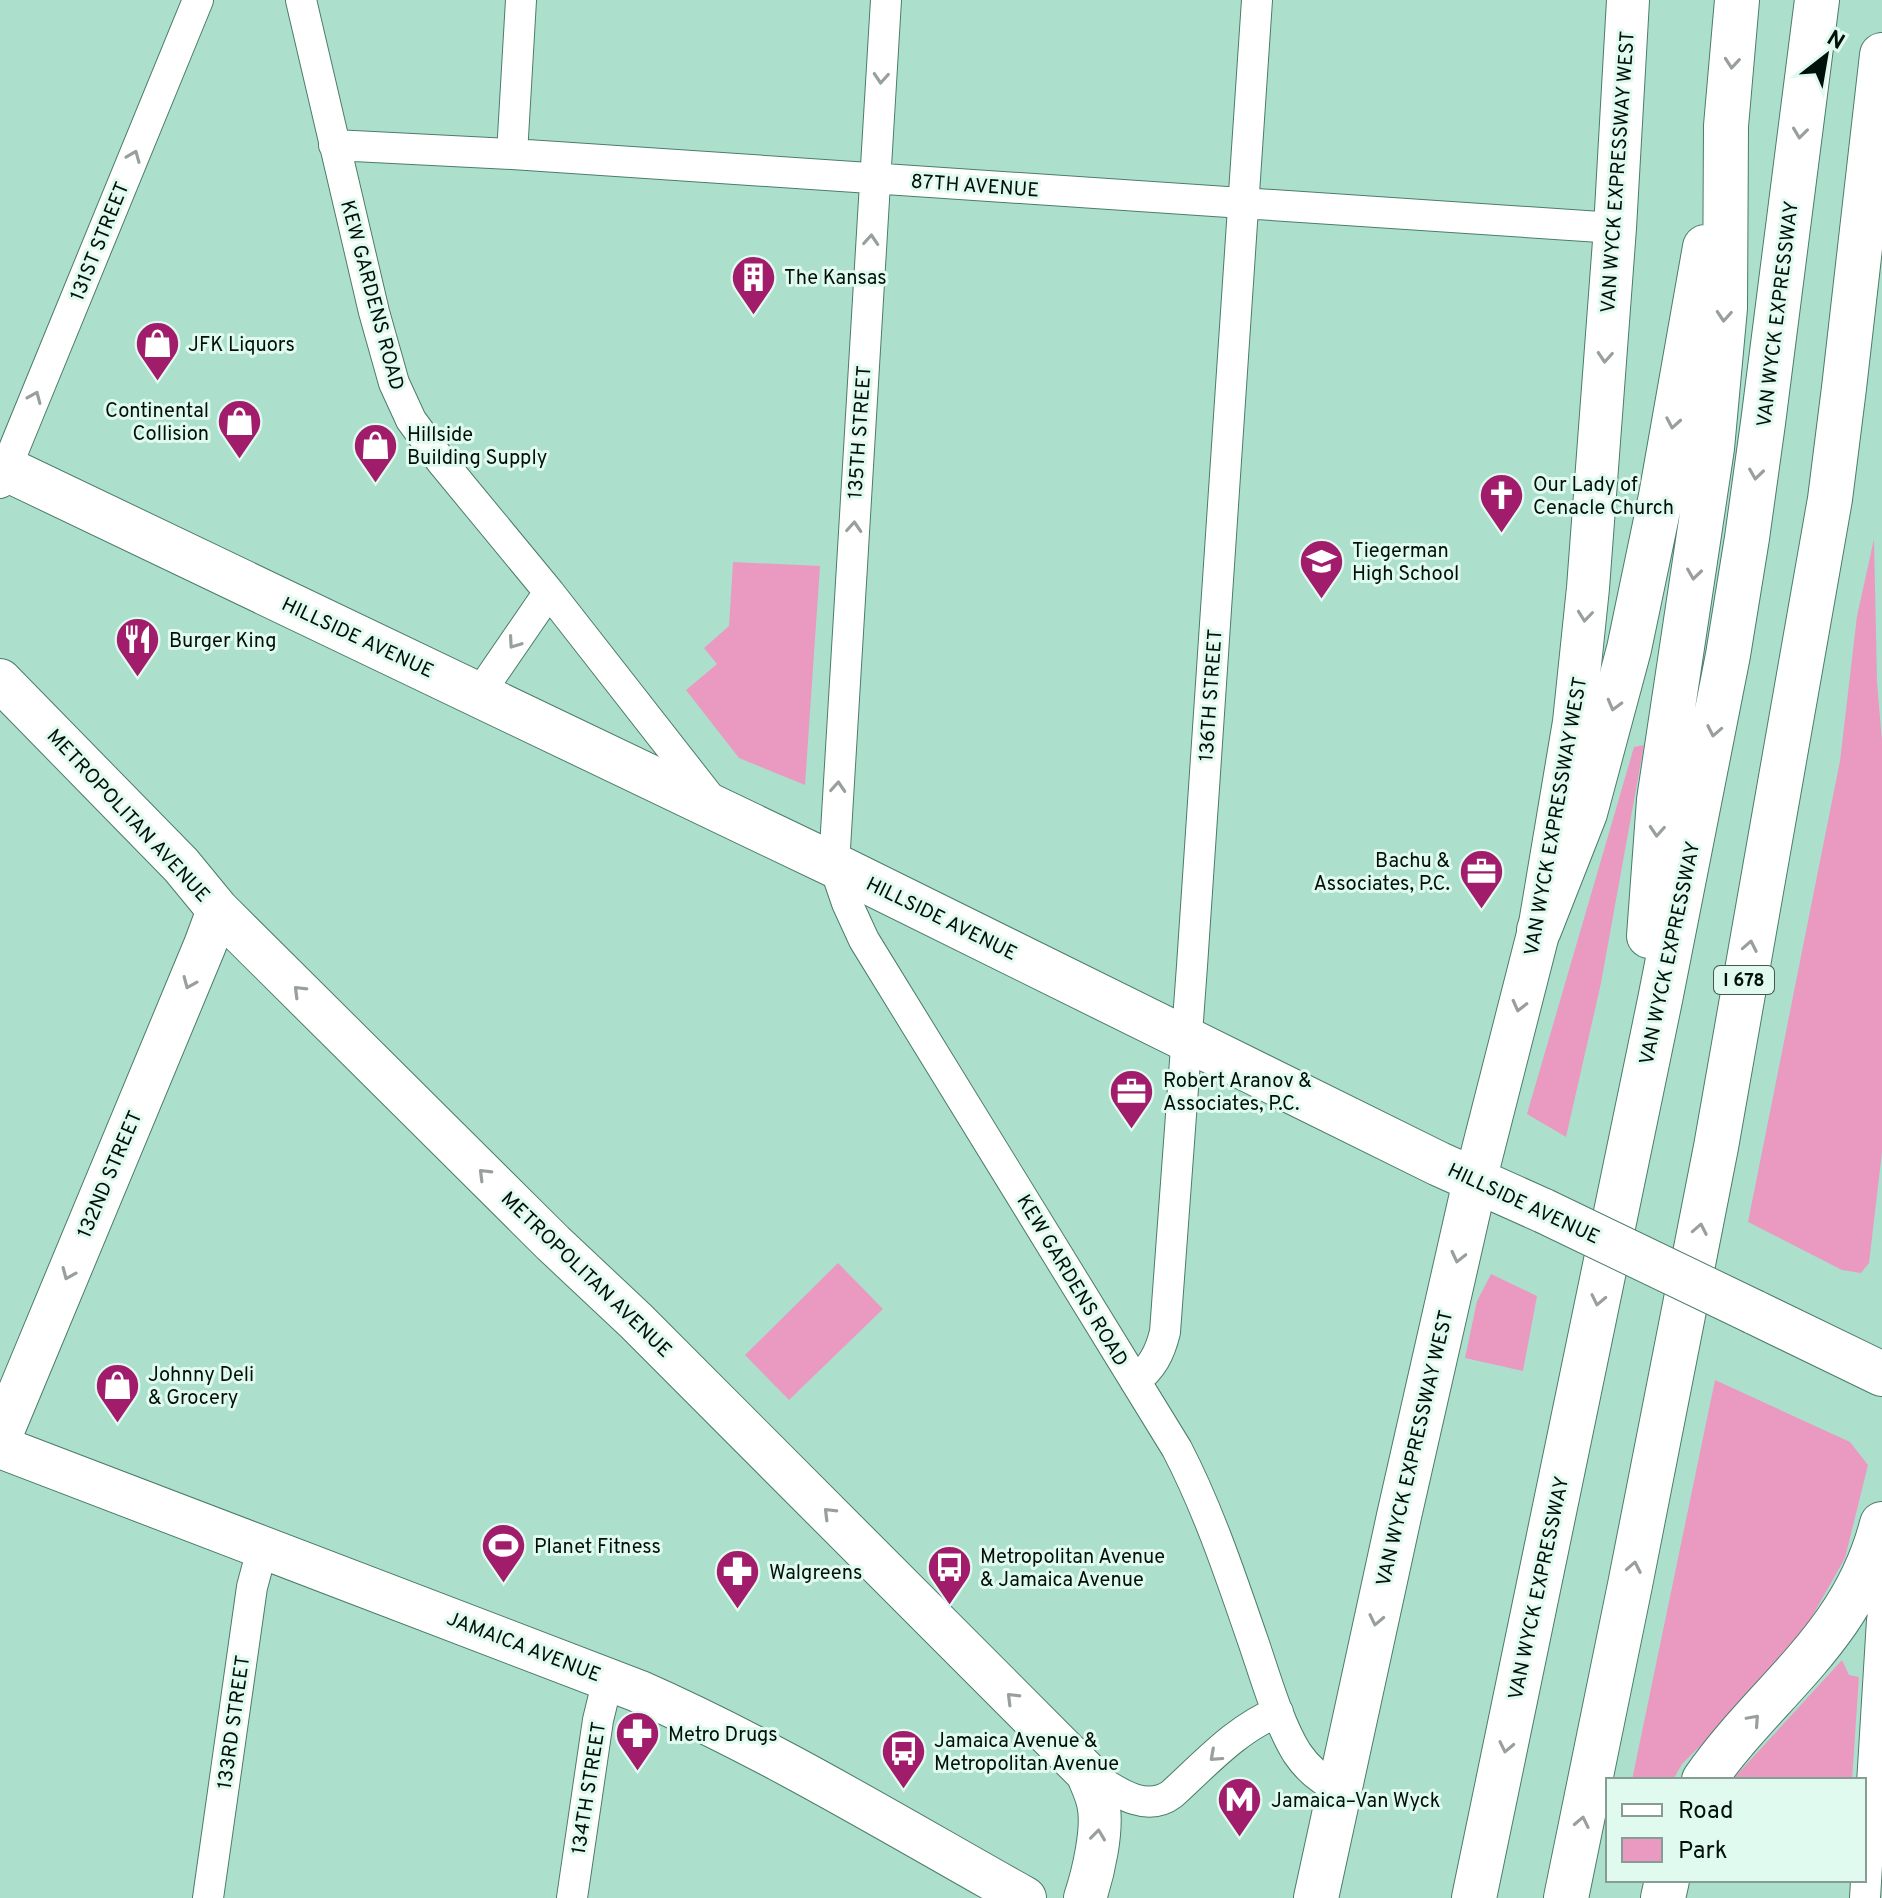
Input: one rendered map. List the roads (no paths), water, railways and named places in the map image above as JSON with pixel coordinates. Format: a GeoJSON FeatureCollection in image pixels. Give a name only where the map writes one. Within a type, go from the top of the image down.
{"type":"FeatureCollection","features":[{"type":"Feature","properties":{"kind":"main road","name":"VAN WYCK EXPRESSWAY WEST"},"geometry":{"type":"LineString","coordinates":[[1316,1898],[1475,1181],[1539,930],[1574,722],[1588,588],[1615,228],[1628,0]]}},
{"type":"Feature","properties":{"kind":"main road"},"geometry":{"type":"LineString","coordinates":[[1636,1114],[1659,800],[1712,448],[1725,308],[1726,126],[1737,0]]}},
{"type":"Feature","properties":{"kind":"main road","name":"VAN WYCK EXPRESSWAY"},"geometry":{"type":"LineString","coordinates":[[1474,1898],[1709,755],[1747,538],[1817,0]]}},
{"type":"Feature","properties":{"kind":"main road","name":"I 678"},"geometry":{"type":"LineString","coordinates":[[1566,1898],[1716,1147],[1830,499],[1882,55]]}},
{"type":"Feature","properties":{"kind":"main road"},"geometry":{"type":"LineString","coordinates":[[1539,930],[1585,813],[1629,649],[1661,496],[1726,126]]}},
{"type":"Feature","properties":{"kind":"main road","name":"HILLSIDE AVENUE"},"geometry":{"type":"LineString","coordinates":[[2,473],[479,694],[1475,1181],[1544,1211],[1882,1374]]}},
{"type":"Feature","properties":{"kind":"main road","name":"METROPOLITAN AVENUE"},"geometry":{"type":"LineString","coordinates":[[0,680],[181,865],[218,910],[647,1332],[1087,1773],[1100,1817],[1085,1898]]}},
{"type":"Feature","properties":{"kind":"main road","name":"132ND STREET"},"geometry":{"type":"LineString","coordinates":[[0,1438],[218,910]]}},
{"type":"Feature","properties":{"kind":"main road","name":"JAMAICA AVENUE"},"geometry":{"type":"LineString","coordinates":[[0,1447],[608,1679],[694,1716],[1025,1898]]}},
{"type":"Feature","properties":{"kind":"main road"},"geometry":{"type":"LineString","coordinates":[[1705,1778],[1831,1630],[1859,1588],[1879,1535]]}},
{"type":"Feature","properties":{"kind":"street","name":"131ST STREET"},"geometry":{"type":"LineString","coordinates":[[2,473],[198,0]]}},
{"type":"Feature","properties":{"kind":"street","name":"KEW GARDENS ROAD"},"geometry":{"type":"LineString","coordinates":[[301,0],[374,312],[391,373],[411,420],[720,811]]}},
{"type":"Feature","properties":{"kind":"street"},"geometry":{"type":"LineString","coordinates":[[512,154],[521,0]]}},
{"type":"Feature","properties":{"kind":"street","name":"135TH STREET"},"geometry":{"type":"LineString","coordinates":[[834,865],[886,0]]}},
{"type":"Feature","properties":{"kind":"street","name":"136TH STREET"},"geometry":{"type":"LineString","coordinates":[[1135,1381],[1155,1359],[1165,1332],[1257,0]]}},
{"type":"Feature","properties":{"kind":"street","name":"87TH AVENUE"},"geometry":{"type":"LineString","coordinates":[[334,145],[512,154],[1615,228]]}},
{"type":"Feature","properties":{"kind":"street"},"geometry":{"type":"LineString","coordinates":[[479,694],[549,592]]}},
{"type":"Feature","properties":{"kind":"street","name":"KEW GARDENS ROAD"},"geometry":{"type":"LineString","coordinates":[[834,865],[864,940],[1177,1449],[1220,1549],[1278,1712],[1297,1753],[1329,1784],[1339,1788]]}},
{"type":"Feature","properties":{"kind":"street"},"geometry":{"type":"LineString","coordinates":[[1879,1535],[1882,1611]]}},
{"type":"Feature","properties":{"kind":"street","name":"133RD STREET"},"geometry":{"type":"LineString","coordinates":[[208,1898],[252,1587],[263,1546]]}},
{"type":"Feature","properties":{"kind":"street"},"geometry":{"type":"LineString","coordinates":[[1866,1882],[1882,1620]]}},
{"type":"Feature","properties":{"kind":"street","name":"134TH STREET"},"geometry":{"type":"LineString","coordinates":[[572,1898],[593,1748],[608,1679]]}},
{"type":"Feature","properties":{"kind":"street"},"geometry":{"type":"LineString","coordinates":[[1087,1773],[1134,1799],[1159,1801],[1172,1794],[1241,1732],[1278,1712]]}},
{"type":"Feature","properties":{"kind":"place","name":"The Kansas"},"geometry":{"type":"Point","coordinates":[753,316]}},
{"type":"Feature","properties":{"kind":"place","name":"JFK Liquors"},"geometry":{"type":"Point","coordinates":[157,383]}},
{"type":"Feature","properties":{"kind":"place","name":"Continental Collision"},"geometry":{"type":"Point","coordinates":[240,460]}},
{"type":"Feature","properties":{"kind":"place","name":"Hillside Building Supply"},"geometry":{"type":"Point","coordinates":[376,485]}},
{"type":"Feature","properties":{"kind":"place","name":"Our Lady of Cenacle Church"},"geometry":{"type":"Point","coordinates":[1502,534]}},
{"type":"Feature","properties":{"kind":"place","name":"Tiegerman High School"},"geometry":{"type":"Point","coordinates":[1321,601]}},
{"type":"Feature","properties":{"kind":"place","name":"Burger King"},"geometry":{"type":"Point","coordinates":[138,679]}},
{"type":"Feature","properties":{"kind":"place","name":"Bachu & Associates, P.C."},"geometry":{"type":"Point","coordinates":[1481,910]}},
{"type":"Feature","properties":{"kind":"place","name":"Robert Aranov & Associates, P.C."},"geometry":{"type":"Point","coordinates":[1132,1131]}},
{"type":"Feature","properties":{"kind":"place","name":"Johnny Deli & Grocery"},"geometry":{"type":"Point","coordinates":[117,1424]}},
{"type":"Feature","properties":{"kind":"place","name":"Planet Fitness"},"geometry":{"type":"Point","coordinates":[503,1585]}},
{"type":"Feature","properties":{"kind":"place","name":"Metropolitan Avenue & Jamaica Avenue"},"geometry":{"type":"Point","coordinates":[949,1606]}},
{"type":"Feature","properties":{"kind":"place","name":"Walgreens"},"geometry":{"type":"Point","coordinates":[738,1611]}},
{"type":"Feature","properties":{"kind":"place","name":"Metro Drugs"},"geometry":{"type":"Point","coordinates":[637,1773]}},
{"type":"Feature","properties":{"kind":"place","name":"Jamaica Avenue & Metropolitan Avenue"},"geometry":{"type":"Point","coordinates":[903,1790]}},
{"type":"Feature","properties":{"kind":"place","name":"Jamaica–Van Wyck"},"geometry":{"type":"Point","coordinates":[1240,1839]}}]}
